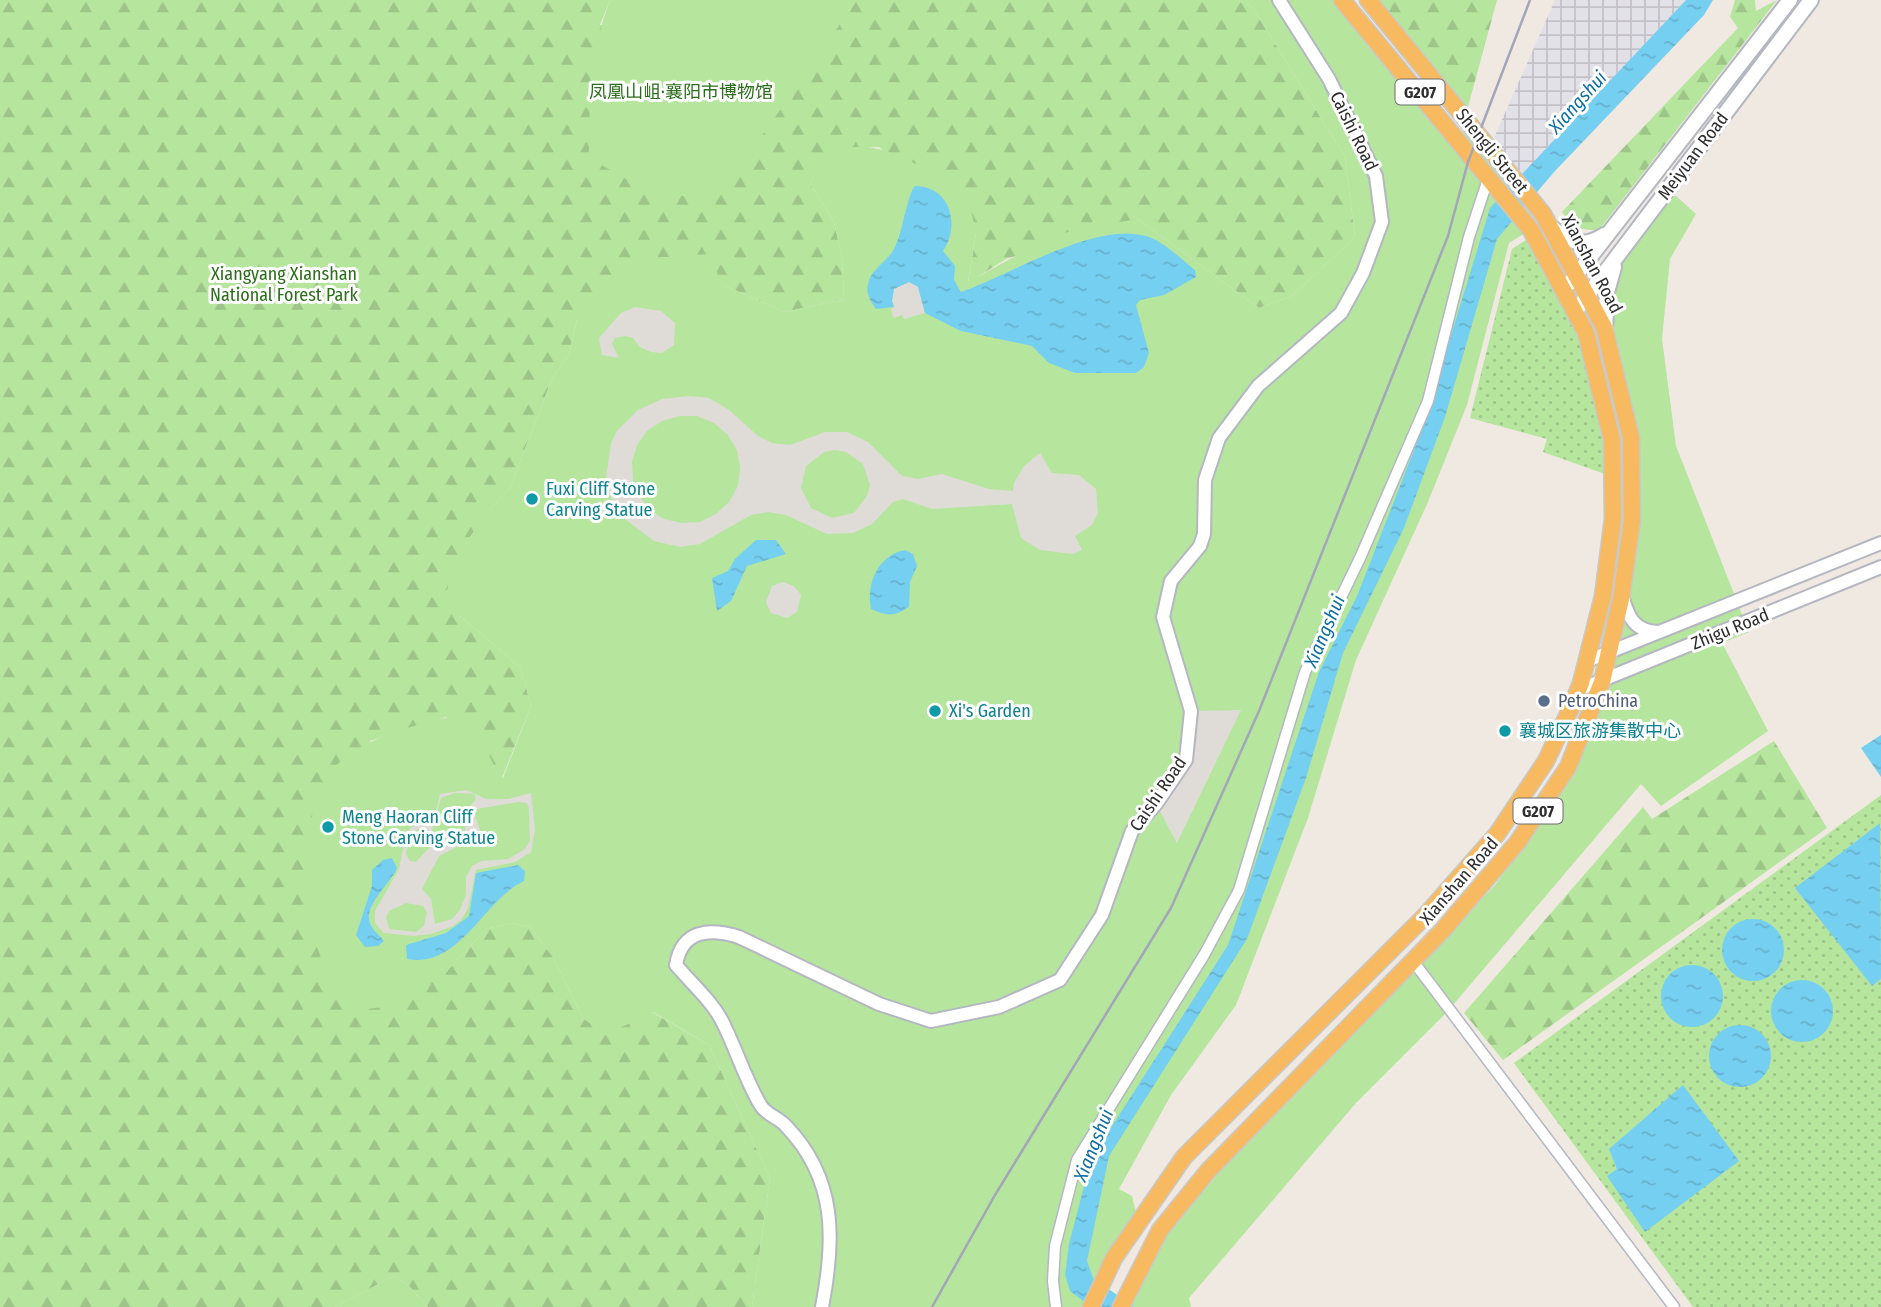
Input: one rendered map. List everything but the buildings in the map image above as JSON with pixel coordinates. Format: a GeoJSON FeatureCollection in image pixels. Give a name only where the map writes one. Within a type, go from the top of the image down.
{"type":"FeatureCollection","features":[{"type":"Feature","properties":{"kind":"highway","name":"Shengli Street"},"geometry":{"type":"LineString","coordinates":[[1342,0],[1493,180],[1531,230]]}},
{"type":"Feature","properties":{"kind":"highway","name":"Shengli Street"},"geometry":{"type":"LineString","coordinates":[[1368,0],[1511,172],[1546,220]]}},
{"type":"Feature","properties":{"kind":"highway","name":"Xianshan Road"},"geometry":{"type":"LineString","coordinates":[[1121,1307],[1160,1230],[1208,1171],[1443,930],[1517,843],[1568,767],[1583,732],[1602,682],[1622,593],[1632,520],[1631,438],[1605,332],[1546,220]]}},
{"type":"Feature","properties":{"kind":"highway","name":"Xianshan Road"},"geometry":{"type":"LineString","coordinates":[[1091,1307],[1138,1221],[1184,1157],[1425,916],[1497,834],[1546,761],[1578,691],[1603,596],[1613,519],[1612,440],[1586,333],[1531,230]]}},
{"type":"Feature","properties":{"kind":"main road","name":"Meiyuan Road"},"geometry":{"type":"LineString","coordinates":[[1563,290],[1790,0]]}},
{"type":"Feature","properties":{"kind":"main road","name":"Meiyuan Road"},"geometry":{"type":"LineString","coordinates":[[1575,312],[1811,0]]}},
{"type":"Feature","properties":{"kind":"main road"},"geometry":{"type":"LineString","coordinates":[[1546,220],[1575,243],[1592,243],[1613,228]]}},
{"type":"Feature","properties":{"kind":"main road"},"geometry":{"type":"LineString","coordinates":[[1605,332],[1607,292],[1615,261]]}},
{"type":"Feature","properties":{"kind":"street","name":"Caishi Road"},"geometry":{"type":"LineString","coordinates":[[822,1307],[831,1264],[830,1203],[810,1161],[786,1125],[763,1110],[740,1067],[723,1021],[676,965],[678,952],[690,937],[718,930],[739,937],[879,1004],[931,1021],[999,1007],[1060,980],[1102,915],[1132,831],[1156,804],[1186,760],[1191,711],[1163,617],[1171,581],[1200,546],[1204,534],[1205,480],[1219,438],[1258,386],[1341,313],[1363,273],[1382,222],[1376,176],[1329,79],[1279,0]]}},
{"type":"Feature","properties":{"kind":"street"},"geometry":{"type":"LineString","coordinates":[[1055,1307],[1055,1246],[1077,1160],[1204,955],[1239,890],[1305,672],[1360,558],[1428,401],[1469,237],[1493,180]]}},
{"type":"Feature","properties":{"kind":"street","name":"Zhigu Road"},"geometry":{"type":"LineString","coordinates":[[1587,661],[1881,543]]}},
{"type":"Feature","properties":{"kind":"street","name":"Zhigu Road"},"geometry":{"type":"LineString","coordinates":[[1578,691],[1881,567]]}},
{"type":"Feature","properties":{"kind":"street"},"geometry":{"type":"LineString","coordinates":[[1622,593],[1630,621],[1644,632],[1662,632]]}},
{"type":"Feature","properties":{"kind":"street"},"geometry":{"type":"LineString","coordinates":[[1583,732],[1605,691],[1619,674]]}},
{"type":"Feature","properties":{"kind":"street"},"geometry":{"type":"LineString","coordinates":[[1413,961],[1674,1307]]}},
{"type":"Feature","properties":{"kind":"shaded area"},"geometry":{"type":"Polygon","coordinates":[[[1555,0],[1686,0],[1522,175],[1493,140],[1555,0]]]}},
{"type":"Feature","properties":{"kind":"shaded area"},"geometry":{"type":"Polygon","coordinates":[[[909,282],[918,286],[925,313],[904,319],[902,315],[893,318],[891,309],[894,307],[894,289],[909,282]]]}},
{"type":"Feature","properties":{"kind":"shaded area"},"geometry":{"type":"Polygon","coordinates":[[[635,307],[661,311],[675,323],[674,345],[662,353],[651,352],[640,347],[633,338],[625,336],[615,338],[612,344],[619,358],[602,355],[599,338],[621,313],[635,307]]]}},
{"type":"Feature","properties":{"kind":"shaded area"},"geometry":{"type":"Polygon","coordinates":[[[689,396],[709,398],[729,410],[758,436],[772,443],[790,445],[825,432],[847,432],[868,442],[902,476],[918,479],[942,474],[989,489],[1013,491],[1014,483],[1024,466],[1040,453],[1052,473],[1079,475],[1096,489],[1098,513],[1092,525],[1075,536],[1082,550],[1073,554],[1040,550],[1021,538],[1012,504],[932,509],[903,499],[893,502],[872,524],[853,533],[827,534],[786,515],[768,512],[751,515],[700,544],[680,547],[654,541],[621,516],[612,500],[606,479],[611,443],[617,431],[638,410],[662,399],[689,396]],[[679,416],[662,421],[647,431],[637,445],[632,462],[633,480],[639,496],[650,510],[664,519],[682,523],[700,522],[716,514],[729,502],[738,486],[740,468],[737,450],[728,435],[714,423],[697,416],[679,416]],[[824,452],[806,466],[801,488],[811,508],[832,518],[854,513],[867,496],[870,485],[863,464],[846,452],[824,452]]]}},
{"type":"Feature","properties":{"kind":"shaded area"},"geometry":{"type":"Polygon","coordinates":[[[783,582],[794,586],[801,595],[797,612],[787,618],[771,613],[766,602],[772,586],[783,582]]]}},
{"type":"Feature","properties":{"kind":"shaded area"},"geometry":{"type":"Polygon","coordinates":[[[1241,710],[1177,843],[1156,804],[1186,760],[1191,711],[1241,710]]]}},
{"type":"Feature","properties":{"kind":"shaded area"},"geometry":{"type":"Polygon","coordinates":[[[466,790],[486,799],[508,799],[531,793],[535,830],[531,852],[515,862],[476,870],[468,908],[461,920],[453,926],[431,934],[413,936],[384,933],[375,923],[375,911],[399,869],[406,835],[411,827],[434,821],[440,794],[466,790]],[[455,793],[441,798],[431,834],[437,842],[449,842],[465,833],[465,813],[476,799],[474,794],[455,793]],[[527,803],[477,809],[474,813],[480,830],[476,837],[439,856],[422,889],[431,899],[435,924],[452,919],[460,910],[466,895],[466,877],[472,866],[482,861],[508,859],[525,849],[530,841],[527,803]],[[418,829],[412,833],[406,854],[410,861],[416,862],[429,848],[423,830],[418,829]],[[406,903],[389,911],[386,917],[389,929],[416,932],[424,926],[427,912],[423,906],[406,903]]]}},
{"type":"Feature","properties":{"kind":"green space","name":"Xiangyang Xianshan National Forest Park"},"geometry":{"type":"Polygon","coordinates":[[[0,0],[610,0],[600,25],[849,9],[857,0],[1238,0],[1253,8],[1345,157],[1355,237],[1292,296],[1259,308],[1138,219],[1006,259],[968,283],[976,233],[879,147],[838,153],[824,163],[810,183],[834,222],[842,258],[844,299],[785,312],[723,285],[577,320],[569,354],[552,379],[510,488],[489,510],[459,615],[521,668],[531,706],[502,778],[486,755],[446,717],[370,741],[447,971],[486,929],[511,923],[530,927],[553,957],[584,1019],[652,1012],[709,1045],[770,1178],[752,1307],[428,1307],[409,1286],[394,1276],[335,1307],[0,1307],[0,0]]]}},
{"type":"Feature","properties":{"kind":"green space","name":"凤凰山岨·襄阳市博物馆"},"geometry":{"type":"Polygon","coordinates":[[[610,0],[857,0],[717,200],[649,192],[589,158],[590,98],[595,58],[610,0]]]}},
{"type":"Feature","properties":{"kind":"green space","name":"Xi's Garden"},"geometry":{"type":"Polygon","coordinates":[[[1238,0],[1342,0],[1457,147],[1470,112],[1552,211],[1543,222],[1509,243],[1467,405],[1428,502],[1356,660],[1308,818],[1236,1005],[1171,1095],[1119,1189],[1132,1196],[1138,1221],[1091,1307],[752,1307],[770,1178],[709,1045],[653,1012],[605,1035],[584,1019],[553,957],[530,927],[511,923],[486,929],[447,971],[398,1005],[368,1009],[331,987],[304,899],[310,828],[322,785],[333,769],[365,745],[387,735],[446,718],[461,719],[475,728],[503,778],[531,706],[521,668],[459,615],[447,592],[452,562],[489,510],[510,488],[552,379],[569,354],[577,320],[612,278],[653,258],[708,254],[723,285],[785,312],[844,299],[842,258],[834,222],[810,183],[822,162],[841,150],[859,147],[878,149],[898,156],[918,165],[968,197],[976,233],[968,282],[1047,239],[1077,229],[1138,219],[1259,308],[1292,296],[1355,237],[1345,157],[1253,8],[1238,0]]]}},
{"type":"Feature","properties":{"kind":"green space"},"geometry":{"type":"Polygon","coordinates":[[[1368,0],[1497,0],[1465,118],[1368,0]]]}},
{"type":"Feature","properties":{"kind":"green space"},"geometry":{"type":"Polygon","coordinates":[[[1735,0],[1755,0],[1756,11],[1777,0],[1599,230],[1582,229],[1573,225],[1562,212],[1738,28],[1730,17],[1735,0]]]}},
{"type":"Feature","properties":{"kind":"green space"},"geometry":{"type":"Polygon","coordinates":[[[1675,195],[1696,214],[1670,259],[1662,339],[1676,446],[1749,632],[1722,643],[1768,731],[1661,806],[1641,784],[1447,1012],[1356,1103],[1189,1298],[1191,1307],[1132,1307],[1129,1303],[1165,1236],[1237,1152],[1495,885],[1577,770],[1624,626],[1641,514],[1638,441],[1599,290],[1675,195]]]}},
{"type":"Feature","properties":{"kind":"green space"},"geometry":{"type":"Polygon","coordinates":[[[1529,238],[1583,336],[1606,443],[1605,474],[1543,452],[1547,439],[1470,418],[1512,249],[1529,238]]]}},
{"type":"Feature","properties":{"kind":"green space"},"geometry":{"type":"Polygon","coordinates":[[[1774,741],[1827,828],[1503,1060],[1464,1013],[1643,807],[1652,819],[1774,741]]]}},
{"type":"Feature","properties":{"kind":"green space"},"geometry":{"type":"Polygon","coordinates":[[[1881,795],[1881,1307],[1693,1307],[1514,1063],[1881,795]]]}},
{"type":"Feature","properties":{"kind":"green space"},"geometry":{"type":"Polygon","coordinates":[[[394,1276],[409,1286],[428,1307],[335,1307],[394,1276]]]}},
{"type":"Feature","properties":{"kind":"water","name":"Xiangshui"},"geometry":{"type":"Polygon","coordinates":[[[1686,0],[1713,0],[1704,15],[1555,171],[1497,239],[1445,417],[1404,528],[1343,653],[1306,778],[1247,939],[1109,1156],[1087,1261],[1093,1278],[1134,1307],[1091,1307],[1070,1291],[1065,1275],[1069,1244],[1091,1159],[1228,945],[1319,672],[1357,596],[1423,427],[1490,208],[1686,0]]]}},
{"type":"Feature","properties":{"kind":"water"},"geometry":{"type":"Polygon","coordinates":[[[915,186],[937,193],[949,209],[951,230],[943,251],[955,266],[954,280],[961,292],[1078,243],[1125,233],[1146,236],[1159,242],[1195,270],[1196,277],[1164,295],[1140,300],[1136,305],[1149,353],[1144,367],[1136,373],[1075,373],[1049,363],[1032,346],[961,331],[925,313],[918,287],[909,282],[894,289],[894,307],[876,309],[868,294],[869,279],[894,249],[915,186]]]}},
{"type":"Feature","properties":{"kind":"water"},"geometry":{"type":"Polygon","coordinates":[[[756,540],[776,540],[786,554],[747,566],[731,601],[717,611],[712,578],[728,571],[735,559],[756,540]]]}},
{"type":"Feature","properties":{"kind":"water"},"geometry":{"type":"Polygon","coordinates":[[[905,550],[913,554],[917,566],[910,582],[909,607],[899,613],[890,614],[871,609],[870,590],[876,572],[888,558],[905,550]]]}},
{"type":"Feature","properties":{"kind":"water"},"geometry":{"type":"Polygon","coordinates":[[[1881,735],[1881,777],[1861,748],[1881,735]]]}},
{"type":"Feature","properties":{"kind":"water"},"geometry":{"type":"Polygon","coordinates":[[[1880,823],[1881,979],[1872,986],[1795,888],[1880,823]]]}},
{"type":"Feature","properties":{"kind":"water"},"geometry":{"type":"Polygon","coordinates":[[[392,858],[397,868],[374,901],[369,916],[371,926],[384,941],[378,946],[365,947],[356,935],[372,886],[372,870],[383,860],[392,858]]]}},
{"type":"Feature","properties":{"kind":"water"},"geometry":{"type":"Polygon","coordinates":[[[518,865],[525,871],[524,881],[509,890],[456,944],[442,954],[426,959],[407,959],[406,945],[446,933],[469,916],[476,873],[518,865]]]}},
{"type":"Feature","properties":{"kind":"water"},"geometry":{"type":"Polygon","coordinates":[[[1753,919],[1775,928],[1784,950],[1775,972],[1753,981],[1731,972],[1722,950],[1731,928],[1753,919]]]}},
{"type":"Feature","properties":{"kind":"water"},"geometry":{"type":"Polygon","coordinates":[[[1692,965],[1714,974],[1723,996],[1714,1018],[1692,1027],[1670,1018],[1661,996],[1670,974],[1692,965]]]}},
{"type":"Feature","properties":{"kind":"water"},"geometry":{"type":"Polygon","coordinates":[[[1802,980],[1824,989],[1833,1011],[1824,1033],[1802,1042],[1780,1033],[1771,1011],[1780,989],[1802,980]]]}},
{"type":"Feature","properties":{"kind":"water"},"geometry":{"type":"Polygon","coordinates":[[[1740,1025],[1762,1034],[1771,1056],[1762,1078],[1740,1087],[1718,1078],[1709,1056],[1718,1034],[1740,1025]]]}},
{"type":"Feature","properties":{"kind":"water"},"geometry":{"type":"Polygon","coordinates":[[[1683,1085],[1739,1161],[1645,1232],[1607,1176],[1617,1169],[1609,1149],[1683,1085]]]}},
{"type":"Feature","properties":{"kind":"railway"},"geometry":{"type":"LineString","coordinates":[[932,1307],[995,1195],[1171,908],[1259,711],[1448,236],[1468,162],[1530,0]]}},
{"type":"Feature","properties":{"kind":"place","name":"Fuxi Cliff Stone Carving Statue"},"geometry":{"type":"Point","coordinates":[532,499]}},
{"type":"Feature","properties":{"kind":"place","name":"PetroChina"},"geometry":{"type":"Point","coordinates":[1544,701]}},
{"type":"Feature","properties":{"kind":"place","name":"Xi's Garden"},"geometry":{"type":"Point","coordinates":[935,711]}},
{"type":"Feature","properties":{"kind":"place","name":"襄城区旅游集散中心"},"geometry":{"type":"Point","coordinates":[1505,731]}},
{"type":"Feature","properties":{"kind":"place","name":"Meng Haoran Cliff Stone Carving Statue"},"geometry":{"type":"Point","coordinates":[328,827]}}]}
